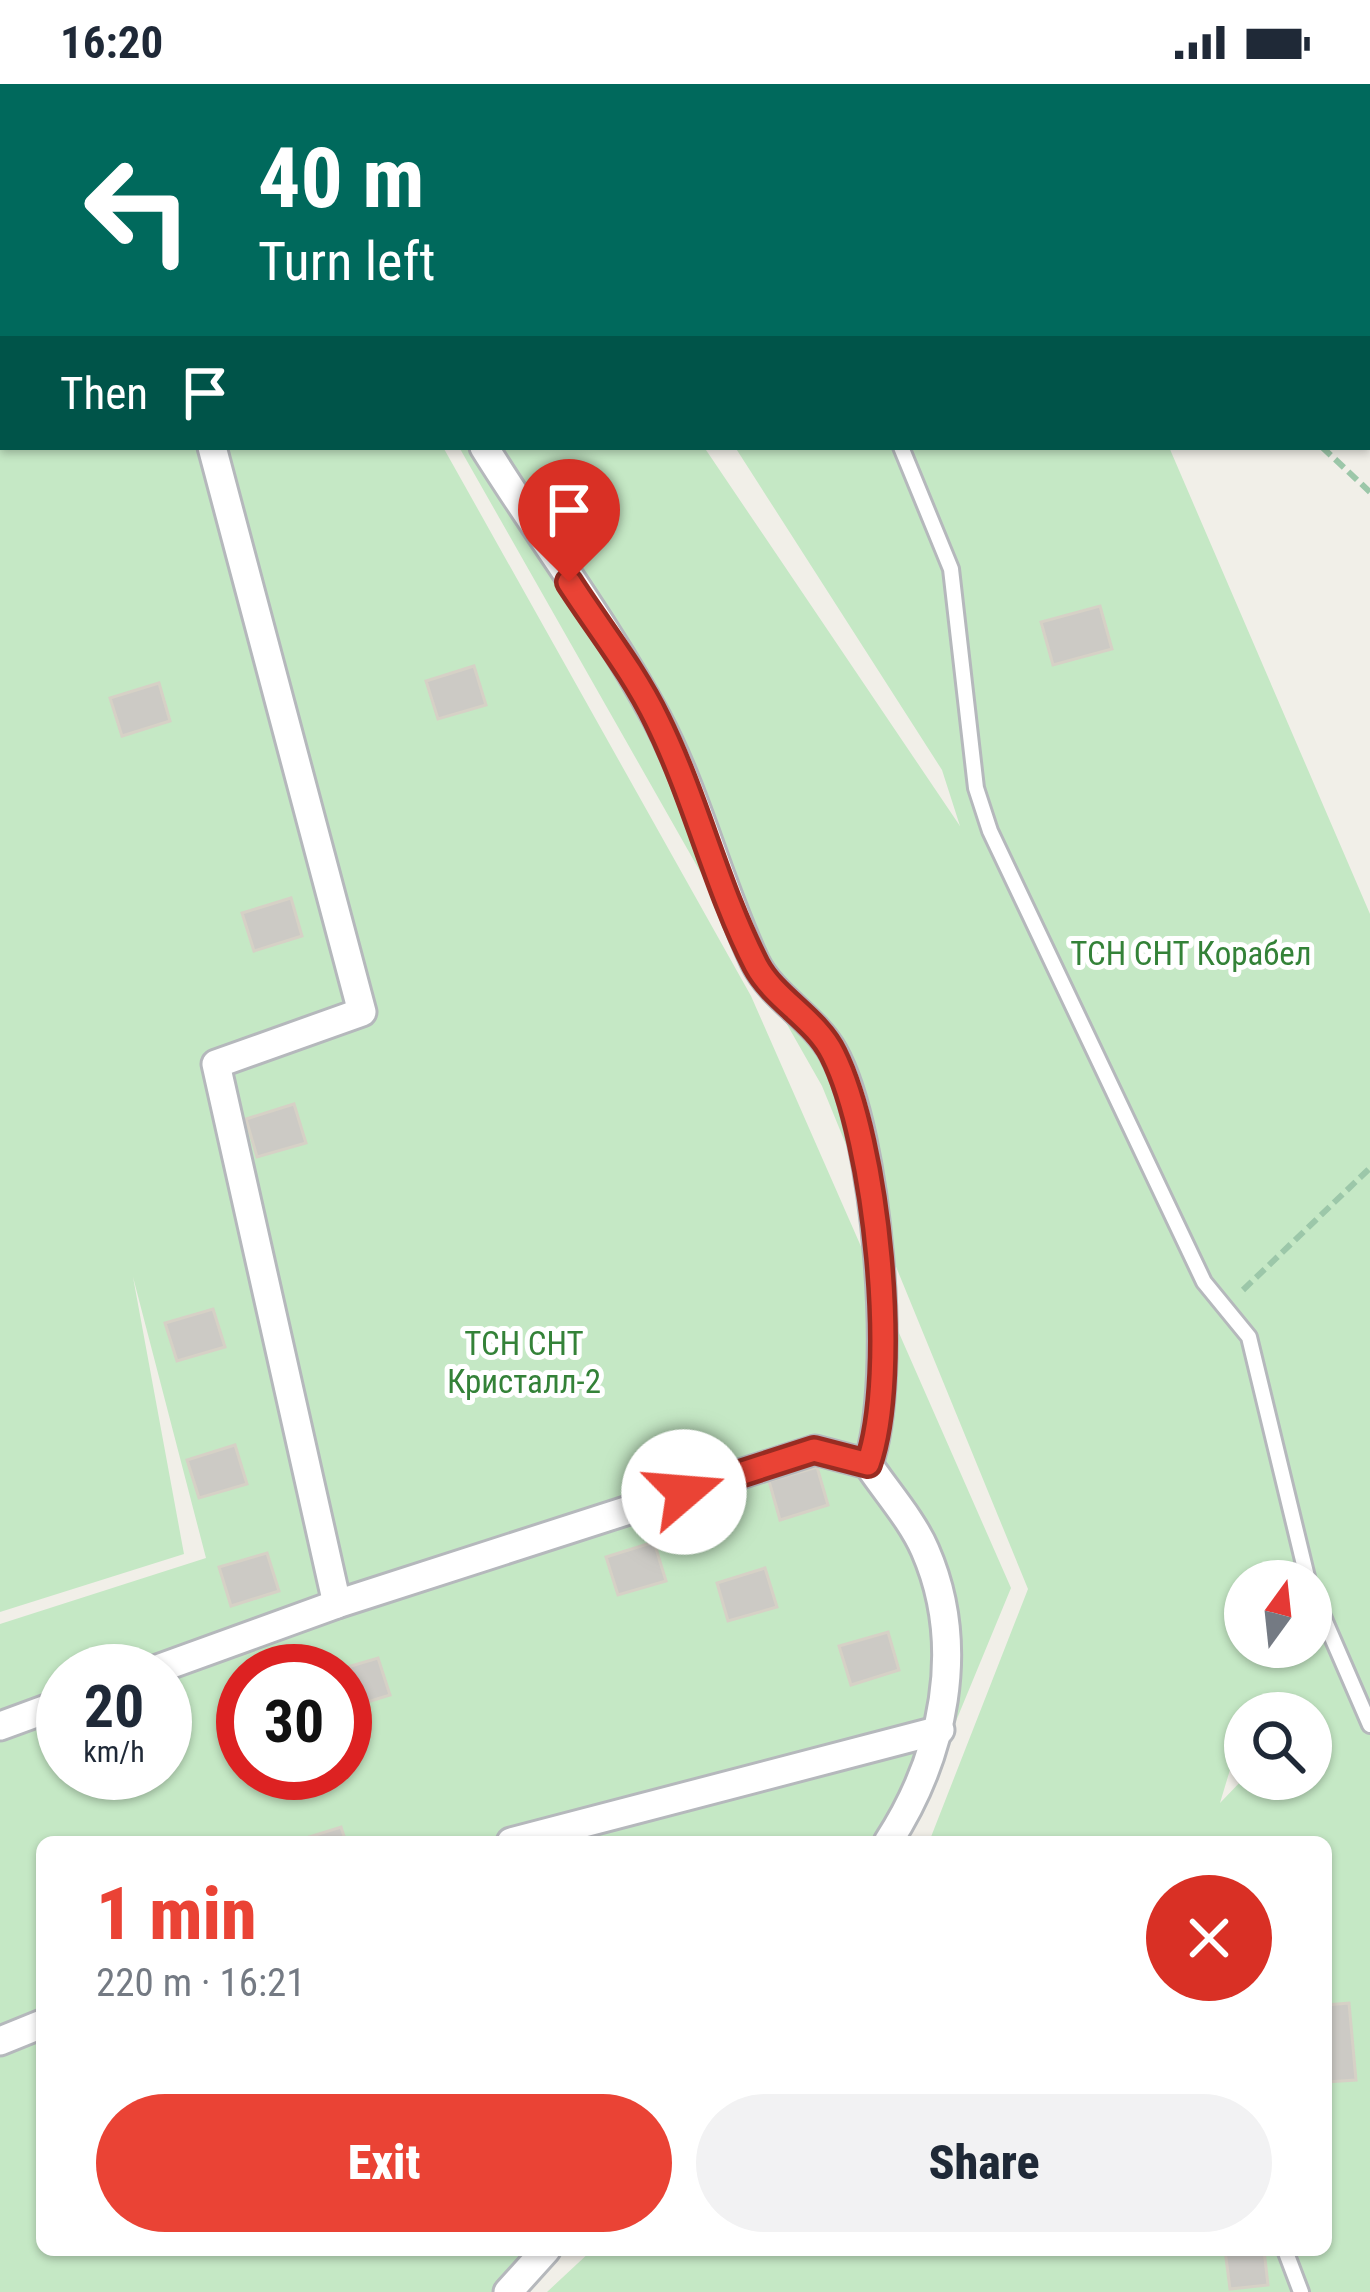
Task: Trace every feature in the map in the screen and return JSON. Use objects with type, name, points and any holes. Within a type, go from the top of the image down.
[{"type":"street","points":[[213,450],[362,1012],[216,1064],[337,1604]]},
{"type":"street","points":[[486,450],[656,718],[758,968],[832,1051],[858,1126],[873,1214],[882,1335],[879,1433],[868,1464]]},
{"type":"street","points":[[192,1657],[337,1604],[814,1450],[868,1464],[925,1549],[950,1644],[940,1730],[891,1836]]},
{"type":"street","points":[[0,1726],[36,1713]]},
{"type":"street","points":[[534,1836],[940,1730]]},
{"type":"street","points":[[0,2041],[36,2026]]},
{"type":"street","points":[[508,2292],[541,2256]]},
{"type":"lane","points":[[902,450],[951,569],[976,788],[990,831],[1204,1282],[1249,1337],[1304,1560]]},
{"type":"lane","points":[[1332,1636],[1370,1725]]},
{"type":"lane","points":[[1288,2256],[1301,2292]]},
{"type":"path","points":[[1325,450],[1370,493]]},
{"type":"path","points":[[1223,1309],[1370,1168]]},
{"type":"green space","name":"ТСН СНТ Кристалл-2","points":[[0,450],[445,450],[751,996],[1011,1588],[908,1836],[36,1836],[36,2256],[562,2256],[517,2292],[0,2292],[0,1624],[206,1558],[133,1277],[184,1554],[0,1612]]},
{"type":"green space","name":"ТСН СНТ Корабел","points":[[461,450],[706,450],[960,826],[942,770],[737,450],[1170,450],[1370,914],[1370,2292],[547,2292],[586,2256],[1332,2256],[1332,1836],[931,1836],[1028,1589],[822,1086]]},
{"type":"building","points":[[1100,606],[1112,649],[1053,665],[1041,622]]},
{"type":"building","points":[[474,666],[486,705],[438,719],[426,681]]},
{"type":"building","points":[[159,683],[170,721],[122,736],[110,698]]},
{"type":"building","points":[[291,898],[302,936],[254,951],[242,913]]},
{"type":"building","points":[[294,1104],[306,1143],[257,1157],[246,1119]]},
{"type":"building","points":[[213,1309],[225,1347],[177,1361],[165,1323]]},
{"type":"building","points":[[235,1445],[247,1484],[199,1498],[187,1460]]},
{"type":"building","points":[[817,1467],[828,1505],[780,1520],[769,1481]]},
{"type":"building","points":[[654,1542],[666,1581],[618,1595],[606,1557]]},
{"type":"building","points":[[267,1553],[279,1591],[231,1606],[219,1567]]},
{"type":"building","points":[[765,1568],[777,1607],[728,1621],[717,1583]]},
{"type":"building","points":[[888,1632],[899,1670],[851,1685],[839,1646]]},
{"type":"building","points":[[378,1658],[390,1695],[372,1701],[372,1660]]},
{"type":"building","points":[[341,1827],[344,1836],[312,1836]]},
{"type":"building","points":[[1349,2003],[1356,2080],[1332,2082],[1332,2004]]},
{"type":"building","points":[[1226,2256],[1265,2256],[1268,2285],[1230,2289]]},
{"type":"route","points":[[569,582],[656,718],[758,968],[832,1051],[858,1126],[873,1214],[882,1335],[879,1433],[868,1464],[814,1450],[684,1492]]}]
